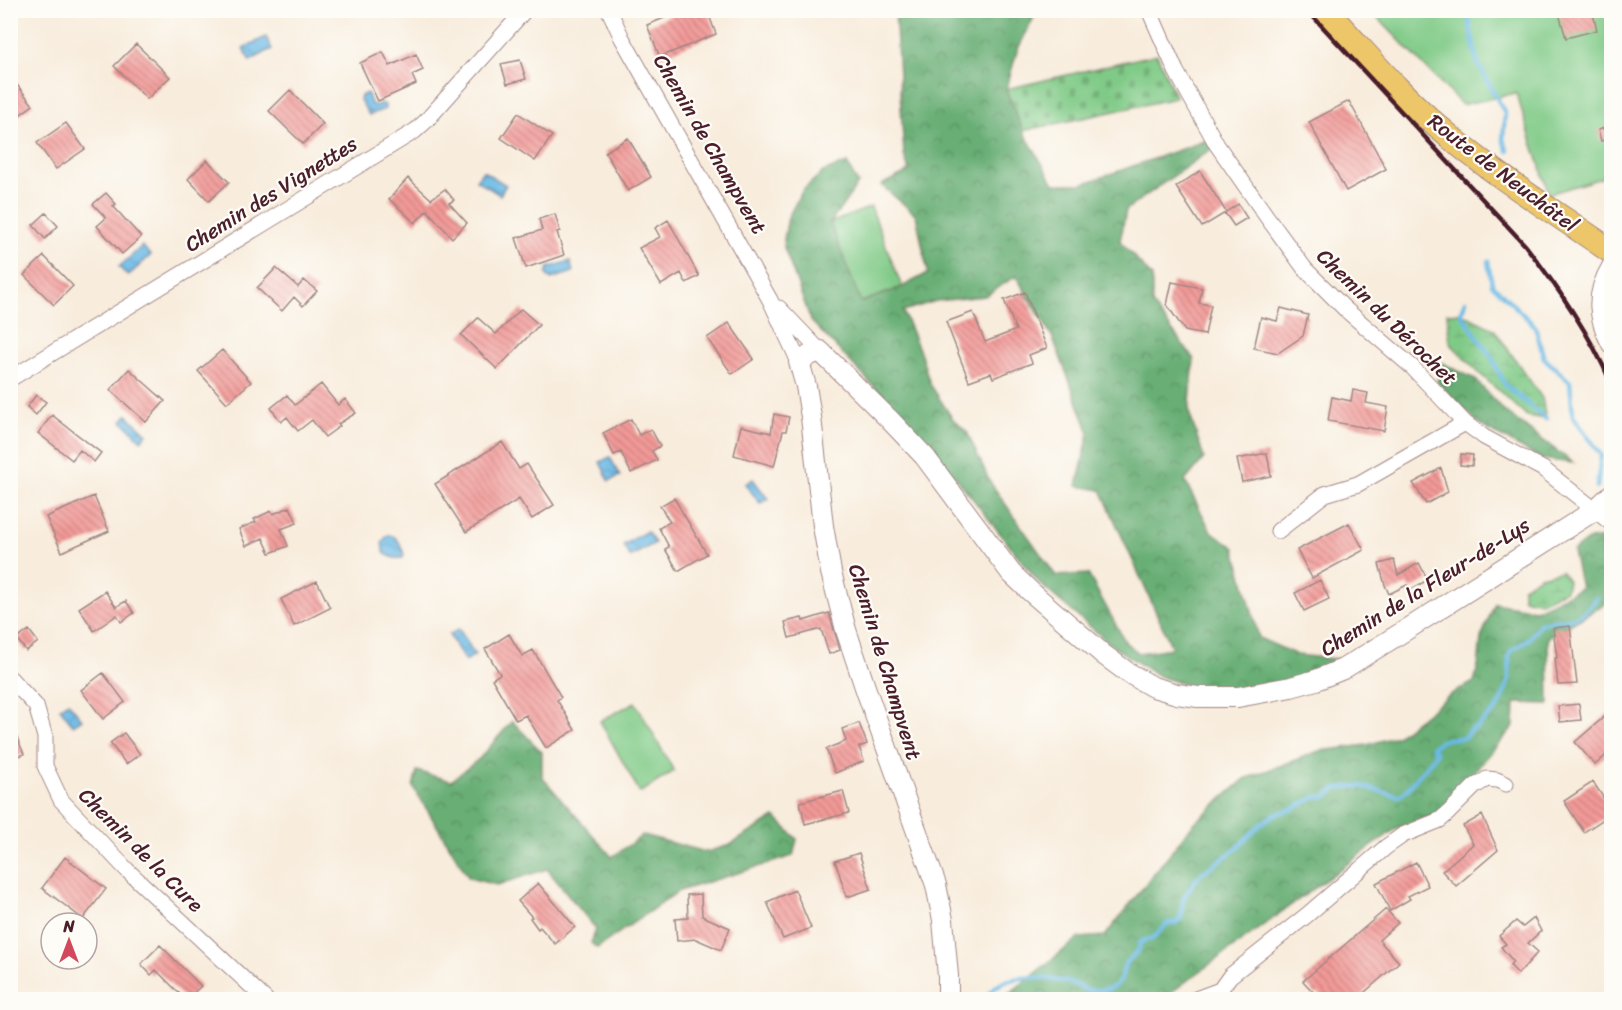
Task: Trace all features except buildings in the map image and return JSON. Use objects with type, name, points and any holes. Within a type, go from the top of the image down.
[{"type":"main road","name":"Route de Neuchâtel","points":[[1325,10],[1438,127],[1518,189],[1611,252]]},
{"type":"street","name":"Chemin des Vignettes","points":[[10,378],[415,131],[525,10]]},
{"type":"street","name":"Chemin de Champvent","points":[[609,10],[622,38],[770,300],[799,362],[812,417],[823,526],[831,572],[846,630],[866,690],[936,885],[948,976],[948,999]]},
{"type":"street","name":"Chemin du Dérochet","points":[[1149,10],[1176,71],[1217,145],[1305,268],[1345,309],[1412,367],[1465,423],[1484,437],[1543,469],[1611,525]]},
{"type":"street","points":[[1611,267],[1601,292],[1600,305],[1601,319],[1611,344]]},
{"type":"street","name":"Chemin de Champvent","points":[[770,300],[820,351]]},
{"type":"street","points":[[799,362],[820,351]]},
{"type":"street","name":"Chemin de la Fleur-de-Lys","points":[[820,351],[925,457],[1011,573],[1104,655],[1127,672],[1153,687],[1177,694],[1198,697],[1238,697],[1291,687],[1344,669],[1595,510],[1611,494]]},
{"type":"street","points":[[1278,531],[1325,494],[1358,484],[1465,423]]},
{"type":"street","name":"Chemin de la Cure","points":[[10,678],[36,706],[45,737],[45,766],[61,800],[127,870],[266,999]]},
{"type":"street","points":[[1193,999],[1220,990],[1230,976],[1307,915],[1388,845],[1403,835],[1440,820],[1475,786],[1487,779],[1506,784]]},
{"type":"green space","points":[[895,11],[1037,11],[1017,51],[1006,90],[1023,131],[1054,184],[1082,184],[1210,139],[1214,147],[1126,210],[1120,241],[1152,277],[1152,304],[1194,359],[1189,412],[1204,458],[1185,481],[1211,531],[1235,548],[1259,638],[1297,655],[1335,659],[1294,682],[1239,692],[1201,690],[1159,676],[1115,648],[1040,584],[931,446],[811,321],[783,245],[788,217],[803,190],[823,172],[847,163],[858,184],[830,223],[862,302],[902,287],[928,273],[916,215],[881,185],[909,171],[904,155]],"holes":[[[1016,276],[1053,338],[1089,433],[1077,486],[1101,490],[1172,648],[1139,653],[1126,643],[1088,574],[1056,576],[990,482],[967,432],[952,418],[930,384],[921,354],[903,311],[936,301],[985,296]]]},
{"type":"green space","points":[[1373,11],[1611,11],[1611,175],[1549,194],[1516,93],[1462,105]]},
{"type":"green space","points":[[1157,54],[1176,98],[1023,131],[1006,89]]},
{"type":"green space","points":[[871,207],[902,287],[861,302],[830,223]]},
{"type":"green space","points":[[1447,313],[1461,313],[1494,329],[1542,398],[1546,419],[1527,416],[1479,373],[1450,343]]},
{"type":"green space","points":[[1442,363],[1475,379],[1504,411],[1573,463],[1541,459],[1480,425],[1437,382]]},
{"type":"green space","points":[[1605,538],[1611,544],[1611,601],[1548,637],[1549,704],[1515,703],[1514,726],[1439,813],[1397,828],[1162,999],[1001,1000],[1079,938],[1105,936],[1193,824],[1245,779],[1319,751],[1367,745],[1397,736],[1453,693],[1474,682],[1481,638],[1495,603],[1535,610],[1581,588],[1573,551],[1588,540]]},
{"type":"green space","points":[[1561,571],[1568,581],[1566,590],[1541,602],[1523,598],[1523,587],[1540,576]]},
{"type":"green space","points":[[635,702],[674,771],[640,793],[600,721]]},
{"type":"green space","points":[[512,721],[542,752],[542,777],[612,857],[643,835],[706,852],[730,845],[775,817],[797,839],[793,856],[679,891],[597,948],[591,943],[596,929],[547,869],[497,885],[469,878],[413,787],[417,771],[451,781],[480,758]]},
{"type":"water","points":[[266,37],[272,49],[250,61],[243,48]]},
{"type":"water","points":[[366,93],[371,104],[375,106],[381,103],[385,105],[385,109],[369,115],[360,100],[361,96]]},
{"type":"water","points":[[483,171],[506,185],[500,195],[476,180]]},
{"type":"water","points":[[142,246],[151,255],[128,276],[119,267]]},
{"type":"water","points":[[570,261],[573,272],[551,279],[548,277],[546,273],[548,268]]},
{"type":"water","points":[[127,415],[147,434],[141,440],[122,421]]},
{"type":"water","points":[[610,457],[620,476],[609,481],[600,462]]},
{"type":"water","points":[[753,479],[768,499],[760,503],[745,484]]},
{"type":"water","points":[[647,531],[655,543],[630,557],[623,545]]},
{"type":"water","points":[[388,535],[399,542],[404,554],[403,558],[394,558],[385,554],[382,544]]},
{"type":"water","points":[[459,629],[475,655],[465,661],[449,635]]},
{"type":"water","points":[[68,702],[82,719],[73,725],[60,708]]},
{"type":"waterway","points":[[1467,10],[1477,62],[1505,113],[1503,140],[1508,151]]},
{"type":"waterway","points":[[1488,261],[1492,284],[1535,326],[1544,358],[1570,382],[1573,416],[1601,455],[1597,487]]},
{"type":"waterway","points":[[1466,301],[1461,313],[1492,358],[1505,385],[1546,419]]},
{"type":"waterway","points":[[985,1000],[992,990],[1002,983],[1026,977],[1064,981],[1092,991],[1113,987],[1119,982],[1127,962],[1137,953],[1140,943],[1152,939],[1168,923],[1175,923],[1181,918],[1183,899],[1202,873],[1236,849],[1261,824],[1275,814],[1293,809],[1316,797],[1327,796],[1335,789],[1361,786],[1399,796],[1406,791],[1432,759],[1436,753],[1432,747],[1443,740],[1464,738],[1471,729],[1477,728],[1495,711],[1502,700],[1509,679],[1511,651],[1529,639],[1540,624],[1575,618],[1585,612],[1597,598]]},
{"type":"railway","points":[[1307,10],[1525,245],[1573,312],[1612,385]]}]
